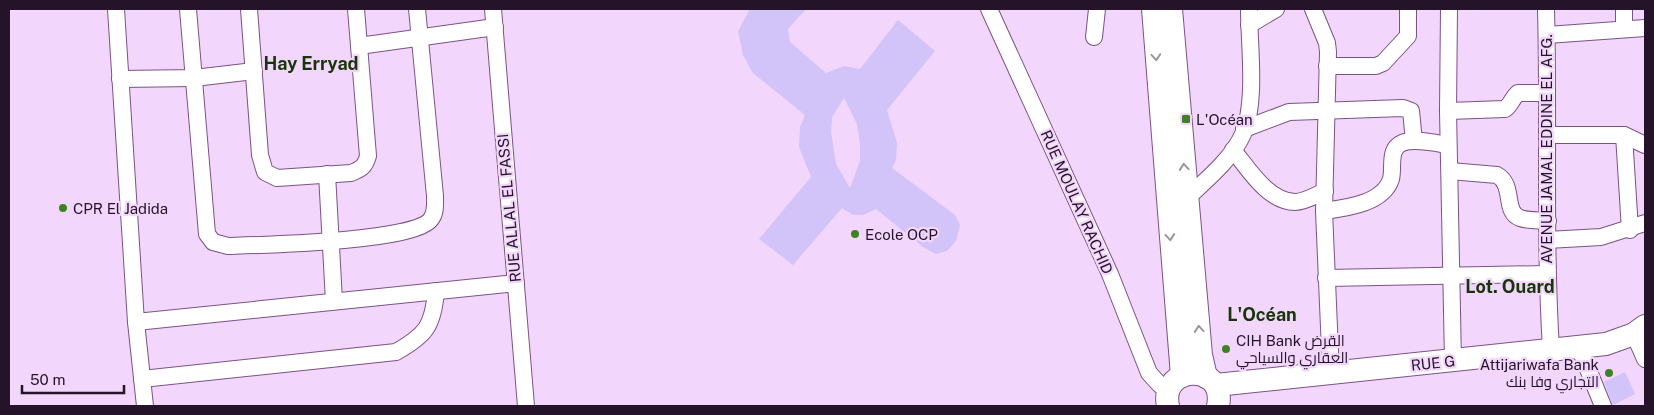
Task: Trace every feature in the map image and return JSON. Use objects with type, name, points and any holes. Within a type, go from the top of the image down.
[{"type":"main road","points":[[1153,9],[1170,396]]},
{"type":"main road","points":[[1171,9],[1201,355],[1213,389]]},
{"type":"main road","name":"RUE G","points":[[1170,396],[1190,373],[1213,389],[1606,344],[1640,330]]},
{"type":"street","points":[[116,9],[136,322],[145,406]]},
{"type":"street","points":[[188,9],[207,234],[213,242],[228,246],[330,242],[411,230],[425,225],[431,219],[435,210],[435,196],[418,38],[417,9]]},
{"type":"street","points":[[249,9],[260,155],[265,172],[277,178],[351,173],[361,169],[366,164],[368,156],[356,9]]},
{"type":"street","name":"RUE ALLAL EL FASSI","points":[[493,9],[526,406]]},
{"type":"street","name":"RUE MOULAY RACHID","points":[[989,9],[1102,256],[1149,372],[1170,396]]},
{"type":"street","points":[[1094,37],[1097,9]]},
{"type":"street","points":[[1187,198],[1206,181],[1233,150],[1244,129],[1251,109],[1249,9]]},
{"type":"street","points":[[1249,25],[1276,9]]},
{"type":"street","points":[[1313,9],[1327,43],[1324,211],[1331,374]]},
{"type":"street","points":[[1328,66],[1376,66],[1383,63],[1408,36],[1408,9]]},
{"type":"street","points":[[1449,9],[1448,145],[1453,361]]},
{"type":"street","name":"AVENUE JAMAL EDDINE EL AFG.","points":[[1546,9],[1548,221],[1546,274],[1551,349]]},
{"type":"street","points":[[1624,9],[1624,28]]},
{"type":"street","points":[[359,46],[494,27]]},
{"type":"street","points":[[1547,35],[1645,28]]},
{"type":"street","points":[[120,79],[194,78],[254,71]]},
{"type":"street","points":[[1448,111],[1505,109],[1518,93],[1547,93]]},
{"type":"street","points":[[1244,129],[1284,113],[1305,110],[1407,108],[1411,111],[1414,141]]},
{"type":"street","points":[[1547,135],[1624,135],[1645,145]]},
{"type":"street","points":[[1624,135],[1630,230]]},
{"type":"street","points":[[1324,211],[1353,208],[1372,198],[1385,188],[1391,179],[1394,150],[1401,143],[1414,141],[1448,145]]},
{"type":"street","points":[[1233,150],[1263,186],[1287,201],[1297,202],[1325,191]]},
{"type":"street","points":[[1450,171],[1497,175],[1507,184],[1514,214],[1520,218],[1548,221]]},
{"type":"street","points":[[327,174],[334,301]]},
{"type":"street","points":[[1547,240],[1601,237],[1630,230],[1645,223]]},
{"type":"street","points":[[1326,278],[1546,274]]},
{"type":"street","points":[[136,322],[516,283]]},
{"type":"street","points":[[142,378],[396,352],[418,340],[429,327],[434,312],[436,291]]},
{"type":"street","points":[[1640,330],[1645,360]]},
{"type":"street","points":[[1579,347],[1603,406]]},
{"type":"building","points":[[750,9],[806,9],[788,29],[790,42],[826,73],[844,66],[860,69],[898,20],[935,51],[887,110],[897,143],[896,160],[892,168],[955,215],[960,225],[956,241],[947,251],[936,254],[923,247],[876,209],[863,215],[853,215],[842,208],[793,265],[759,239],[811,177],[799,147],[800,127],[805,115],[753,73],[743,55],[738,31]],"holes":[[[844,98],[857,124],[860,161],[850,188],[836,164],[831,132],[832,117]]]},
{"type":"building","points":[[1625,372],[1635,394],[1613,405],[1604,382]]},
{"type":"place","name":"L'Océan","points":[[1186,119]]},
{"type":"place","name":"CPR El Jadida","points":[[63,208]]},
{"type":"place","name":"Ecole OCP","points":[[855,234]]},
{"type":"place","name":"CIH Bank القرض العقاري والسياحي","points":[[1226,349]]},
{"type":"place","name":"Attijariwafa Bank التجاري وفا بنك","points":[[1609,373]]},
{"type":"district","name":"Hay Erryad","points":[[311,63]]},
{"type":"district","name":"Lot. Ouard","points":[[1510,286]]},
{"type":"district","name":"L'Océan","points":[[1262,314]]}]
